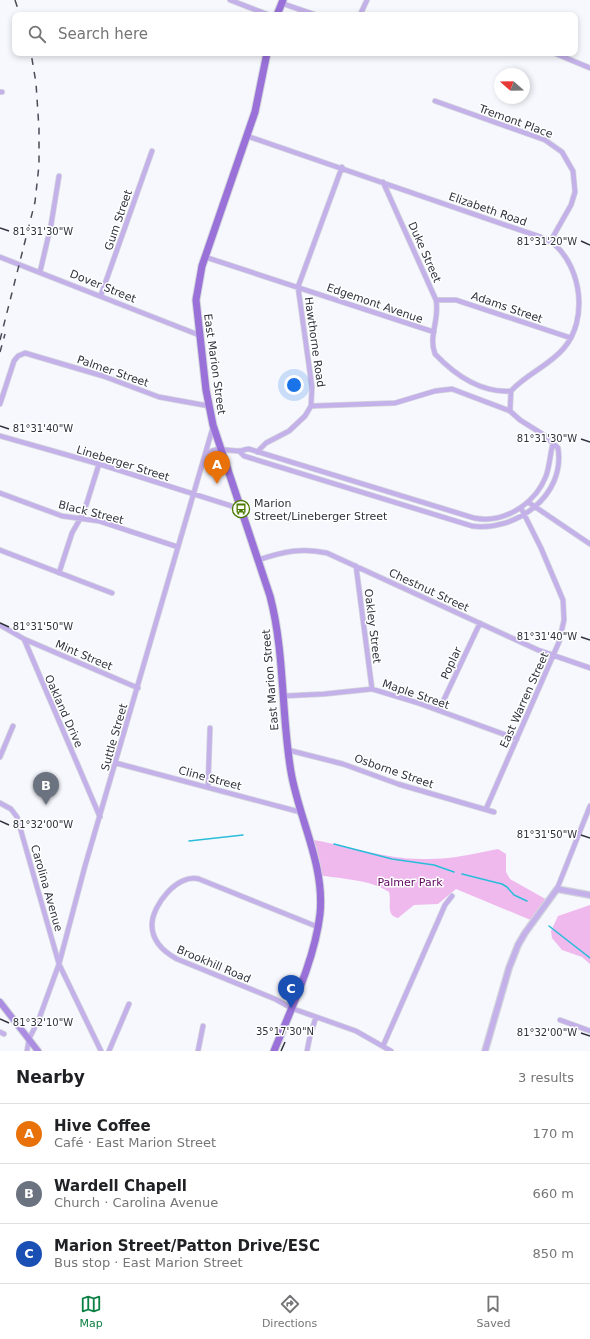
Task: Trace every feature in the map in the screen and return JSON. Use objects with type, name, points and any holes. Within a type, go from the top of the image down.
[{"type":"main road","points":[[278,12],[282,2]]},
{"type":"main road","name":"East Marion Street","points":[[266,56],[260,95],[205,257],[197,291],[199,335],[209,406],[213,425],[258,560],[277,627],[288,750],[294,791],[320,885],[320,914],[318,927],[308,962],[274,1051]]},
{"type":"main road","points":[[0,1002],[38,1051]]},
{"type":"street","points":[[230,0],[260,12]]},
{"type":"street","points":[[361,12],[367,0]]},
{"type":"street","points":[[282,2],[308,12]]},
{"type":"street","points":[[561,56],[590,68]]},
{"type":"street","name":"Tremont Place","points":[[435,102],[545,140],[562,152],[573,171],[575,192],[571,205],[550,242]]},
{"type":"street","name":"Elizabeth Road","points":[[247,136],[342,167],[550,242],[559,250],[569,265],[578,290],[578,314],[571,338],[556,356],[511,391]]},
{"type":"street","name":"Gum Street","points":[[101,295],[152,151]]},
{"type":"street","name":"Hawthorne Road","points":[[311,406],[312,387],[298,287],[342,167]]},
{"type":"street","points":[[40,272],[51,225],[59,176]]},
{"type":"street","name":"Duke Street","points":[[383,182],[436,300],[437,318],[434,332]]},
{"type":"street","name":"Dover Street","points":[[0,257],[101,295],[199,335]]},
{"type":"street","name":"Edgemont Avenue","points":[[205,257],[434,332],[433,346],[435,354],[448,366],[478,387],[501,392],[511,391]]},
{"type":"street","name":"Adams Street","points":[[436,300],[456,300],[571,338]]},
{"type":"street","name":"Palmer Street","points":[[0,404],[14,361],[21,354],[28,353],[103,376],[159,397],[209,406]]},
{"type":"street","points":[[240,451],[245,457],[438,516],[484,528],[503,524],[525,516],[536,507],[551,484],[557,470],[558,448],[544,435],[520,420],[510,411],[460,391],[447,389],[395,403],[311,406],[305,416],[289,431],[266,443],[257,452]]},
{"type":"street","points":[[510,411],[511,391]]},
{"type":"street","name":"Suttle Street","points":[[27,1051],[29,1039],[39,1019],[59,964],[213,425]]},
{"type":"street","name":"Lineberger Street","points":[[0,436],[99,464],[241,509]]},
{"type":"street","points":[[203,461],[209,453],[221,449],[240,451],[247,449],[440,508],[474,518],[484,519],[505,516],[528,502],[545,477],[553,443]]},
{"type":"street","points":[[60,573],[72,533],[80,519],[99,464]]},
{"type":"street","points":[[344,487],[346,479]]},
{"type":"street","name":"Black Street","points":[[0,493],[62,516],[99,521],[178,547]]},
{"type":"street","points":[[528,502],[590,544]]},
{"type":"street","points":[[438,516],[440,508]]},
{"type":"street","name":"East Warren Street","points":[[486,809],[553,656],[563,630],[565,615],[563,600],[541,548],[520,508]]},
{"type":"street","name":"Chestnut Street","points":[[258,560],[294,550],[307,549],[327,553],[553,656],[590,668]]},
{"type":"street","points":[[0,550],[112,593]]},
{"type":"street","name":"Oakley Street","points":[[356,566],[372,689]]},
{"type":"street","name":"Poplar","points":[[439,710],[480,623]]},
{"type":"street","points":[[0,625],[24,639]]},
{"type":"street","name":"Mint Street","points":[[24,639],[138,688]]},
{"type":"street","name":"Oakland Drive","points":[[24,639],[100,817]]},
{"type":"street","name":"Maple Street","points":[[283,696],[372,689],[439,710],[517,739]]},
{"type":"street","points":[[0,756],[13,726]]},
{"type":"street","points":[[208,787],[210,728]]},
{"type":"street","name":"Osborne Street","points":[[288,750],[343,764],[398,784],[494,812]]},
{"type":"street","name":"Cline Street","points":[[116,763],[300,812]]},
{"type":"street","name":"Carolina Avenue","points":[[0,803],[11,809],[17,816],[59,964],[101,1051]]},
{"type":"street","points":[[485,1051],[510,968],[522,938],[558,889],[590,806]]},
{"type":"street","name":"Brookhill Road","points":[[318,927],[194,878],[187,879],[174,887],[158,906],[152,926],[158,944],[169,954],[275,999],[291,1008],[356,1031],[391,1051]]},
{"type":"street","points":[[558,889],[590,895]]},
{"type":"street","points":[[383,1046],[445,905],[452,896]]},
{"type":"street","points":[[109,1051],[130,1004]]},
{"type":"street","points":[[307,1051],[316,1017]]},
{"type":"street","points":[[560,1020],[590,1031]]},
{"type":"street","points":[[198,1051],[203,1026]]},
{"type":"green space","name":"Palmer Park","points":[[308,839],[394,857],[408,858],[451,858],[498,849],[506,854],[506,872],[510,879],[549,901],[533,921],[456,889],[438,904],[414,905],[398,918],[394,917],[390,912],[389,892],[373,884],[318,875]]},
{"type":"green space","points":[[590,905],[590,964],[582,957],[562,950],[552,938],[551,931],[558,916]]},
{"type":"waterway","points":[[189,841],[243,835]]},
{"type":"waterway","points":[[334,844],[392,859],[434,865],[454,872]]},
{"type":"waterway","points":[[462,874],[502,884],[514,895],[527,901]]},
{"type":"waterway","points":[[549,926],[590,958]]},
{"type":"railway","points":[[15,0],[19,12]]},
{"type":"railway","points":[[0,340],[35,202],[39,165],[39,129],[36,83],[32,56]]},
{"type":"railway","points":[[0,352],[5,334]]},
{"type":"place","name":"Hive Coffee","points":[[217,484]]},
{"type":"place","name":"Marion Street/Lineberger Street","points":[[241,509]]},
{"type":"place","name":"Wardell Chapell","points":[[46,805]]},
{"type":"place","name":"Marion Street/Patton Drive/ESC","points":[[291,1008]]}]
